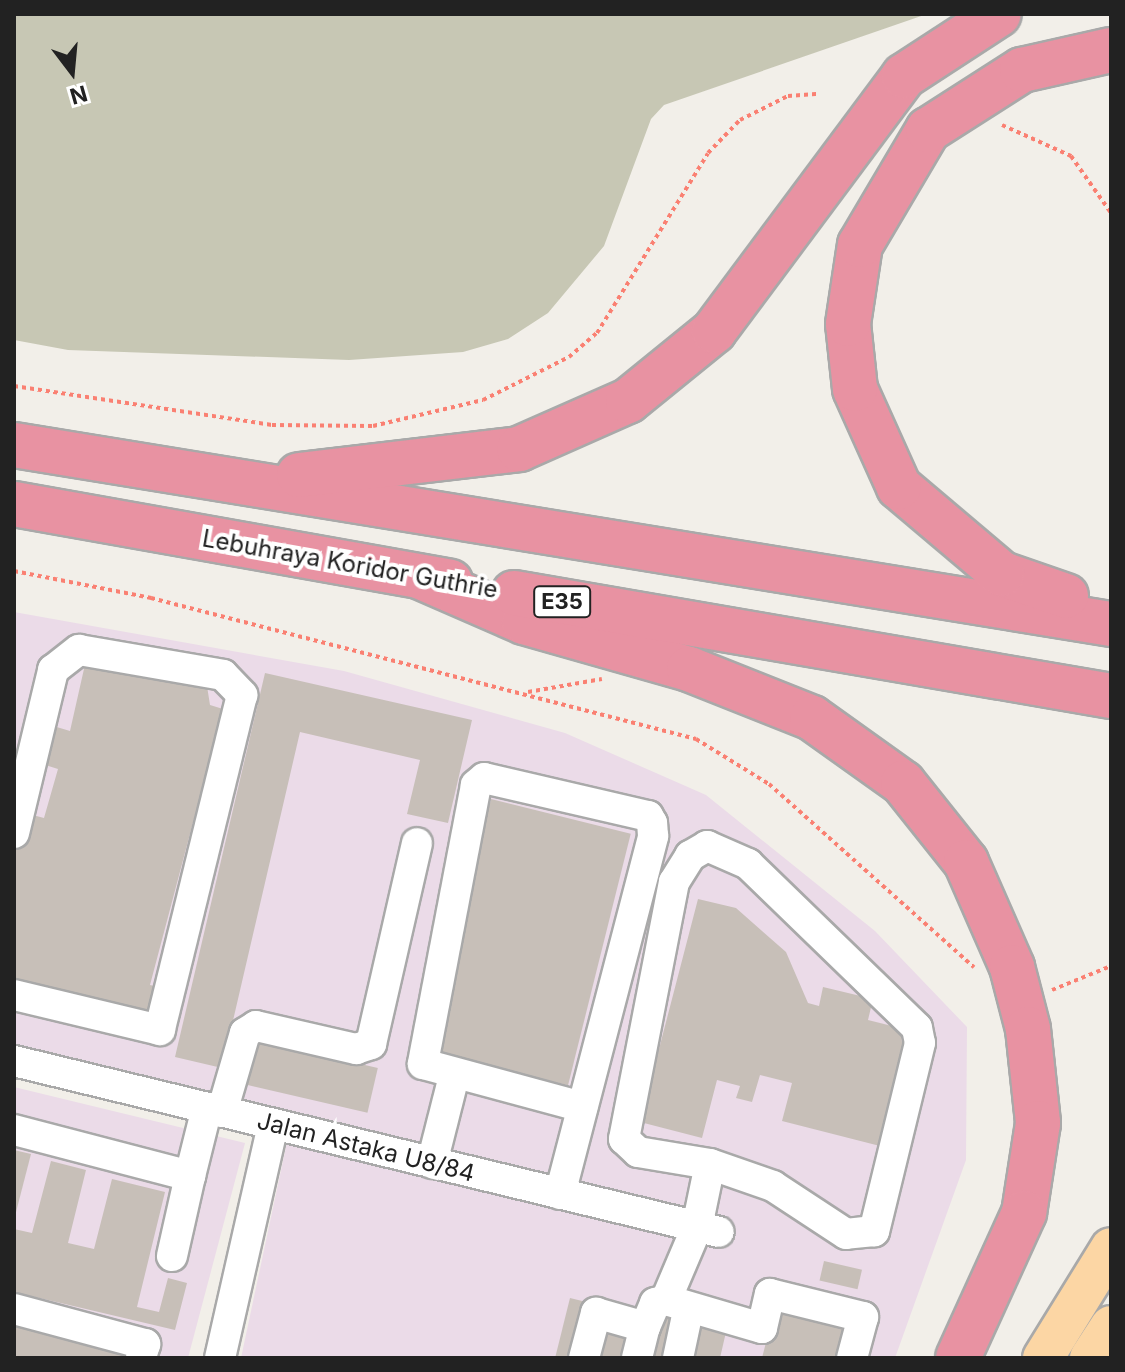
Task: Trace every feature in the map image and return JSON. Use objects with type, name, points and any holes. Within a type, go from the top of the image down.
[{"type":"highway","points":[[176,474],[339,475],[519,449],[628,401],[714,331],[904,76],[999,14]]},
{"type":"highway","points":[[1111,50],[1022,70],[928,130],[860,245],[848,324],[855,389],[899,487],[1002,574],[1081,600],[1111,623]]},
{"type":"highway","points":[[14,445],[176,474],[1111,623]]},
{"type":"highway","name":"Lebuhraya Koridor Guthrie","points":[[14,504],[1111,696]]},
{"type":"highway","points":[[421,577],[524,622],[689,669],[812,718],[903,783],[966,862],[1012,967],[1028,1029],[1038,1123],[1024,1213],[958,1358]]},
{"type":"main road","points":[[1043,1358],[1111,1248]]},
{"type":"main road","points":[[1090,1358],[1111,1326]]},
{"type":"street","points":[[14,833],[53,670],[79,650],[223,675],[242,695],[160,1030],[14,995]]},
{"type":"street","points":[[560,1194],[582,1107],[652,823],[648,816],[495,777],[476,785],[420,1048],[428,1069],[582,1107]]},
{"type":"street","points":[[172,1256],[190,1176],[245,1033],[256,1026],[356,1049],[371,1044],[417,843]]},
{"type":"street","points":[[707,846],[748,864],[910,1017],[920,1043],[874,1231],[846,1234],[773,1186],[710,1164],[638,1152],[627,1145],[623,1128],[674,882],[690,856],[707,846]]},
{"type":"street","name":"Jalan Astaka U8/84","points":[[14,1061],[708,1229]]},
{"type":"street","points":[[432,1163],[454,1076]]},
{"type":"street","points":[[220,1358],[273,1124]]},
{"type":"street","points":[[14,1130],[190,1176]]},
{"type":"street","points":[[678,1358],[677,1305],[708,1229],[710,1164]]},
{"type":"street","points":[[637,1358],[655,1303],[677,1305],[762,1328],[770,1294],[863,1317],[852,1358]]},
{"type":"street","points":[[14,1309],[145,1344],[141,1358]]},
{"type":"street","points":[[584,1358],[596,1313],[645,1327]]},
{"type":"path","points":[[14,386],[272,425],[373,426],[483,400],[569,357],[597,333],[708,153],[740,120],[788,96],[819,94]]},
{"type":"path","points":[[1002,125],[1071,156],[1111,213]]},
{"type":"path","points":[[14,571],[151,598],[696,739],[769,784],[984,977]]},
{"type":"path","points":[[1052,990],[1111,966]]},
{"type":"shaded area","points":[[14,14],[927,14],[664,105],[651,119],[604,246],[548,313],[508,339],[463,352],[349,360],[68,350],[14,340]]},
{"type":"shaded area","points":[[14,612],[344,671],[565,733],[706,795],[875,931],[967,1027],[966,1160],[895,1358],[241,1358],[293,1114],[14,1044]]},
{"type":"shaded area","points":[[14,1087],[245,1143],[188,1358],[14,1358]]},
{"type":"building","points":[[86,660],[207,686],[210,705],[223,709],[150,985],[163,988],[155,1022],[14,986],[14,850],[25,813],[44,818],[58,769],[39,763],[50,725],[70,731]]},
{"type":"building","points":[[265,673],[472,720],[448,823],[407,814],[420,760],[300,732],[222,1068],[175,1057]]},
{"type":"building","points":[[491,799],[631,834],[568,1085],[428,1050]]},
{"type":"building","points":[[698,899],[736,908],[786,952],[808,1003],[819,1006],[823,987],[873,999],[868,1020],[900,1028],[904,1056],[880,1146],[782,1121],[792,1083],[760,1075],[752,1102],[736,1098],[740,1086],[717,1080],[702,1138],[640,1122]]},
{"type":"building","points":[[257,1040],[378,1068],[367,1113],[247,1085]]},
{"type":"building","points":[[14,1150],[31,1154],[15,1216],[14,1216]]},
{"type":"building","points":[[51,1161],[86,1170],[68,1243],[94,1249],[112,1179],[165,1192],[137,1307],[159,1312],[168,1278],[187,1283],[175,1330],[14,1292],[14,1229],[32,1233]]},
{"type":"building","points":[[824,1261],[862,1270],[858,1289],[820,1280]]},
{"type":"building","points":[[570,1298],[590,1303],[577,1358],[555,1358]]},
{"type":"building","points":[[775,1307],[844,1323],[836,1358],[762,1358]]},
{"type":"building","points":[[658,1311],[678,1316],[668,1358],[646,1358]]},
{"type":"building","points":[[14,1319],[133,1349],[130,1358],[14,1358]]},
{"type":"building","points":[[599,1321],[637,1330],[630,1358],[590,1358]]},
{"type":"building","points":[[694,1324],[726,1332],[720,1358],[686,1358]]}]
